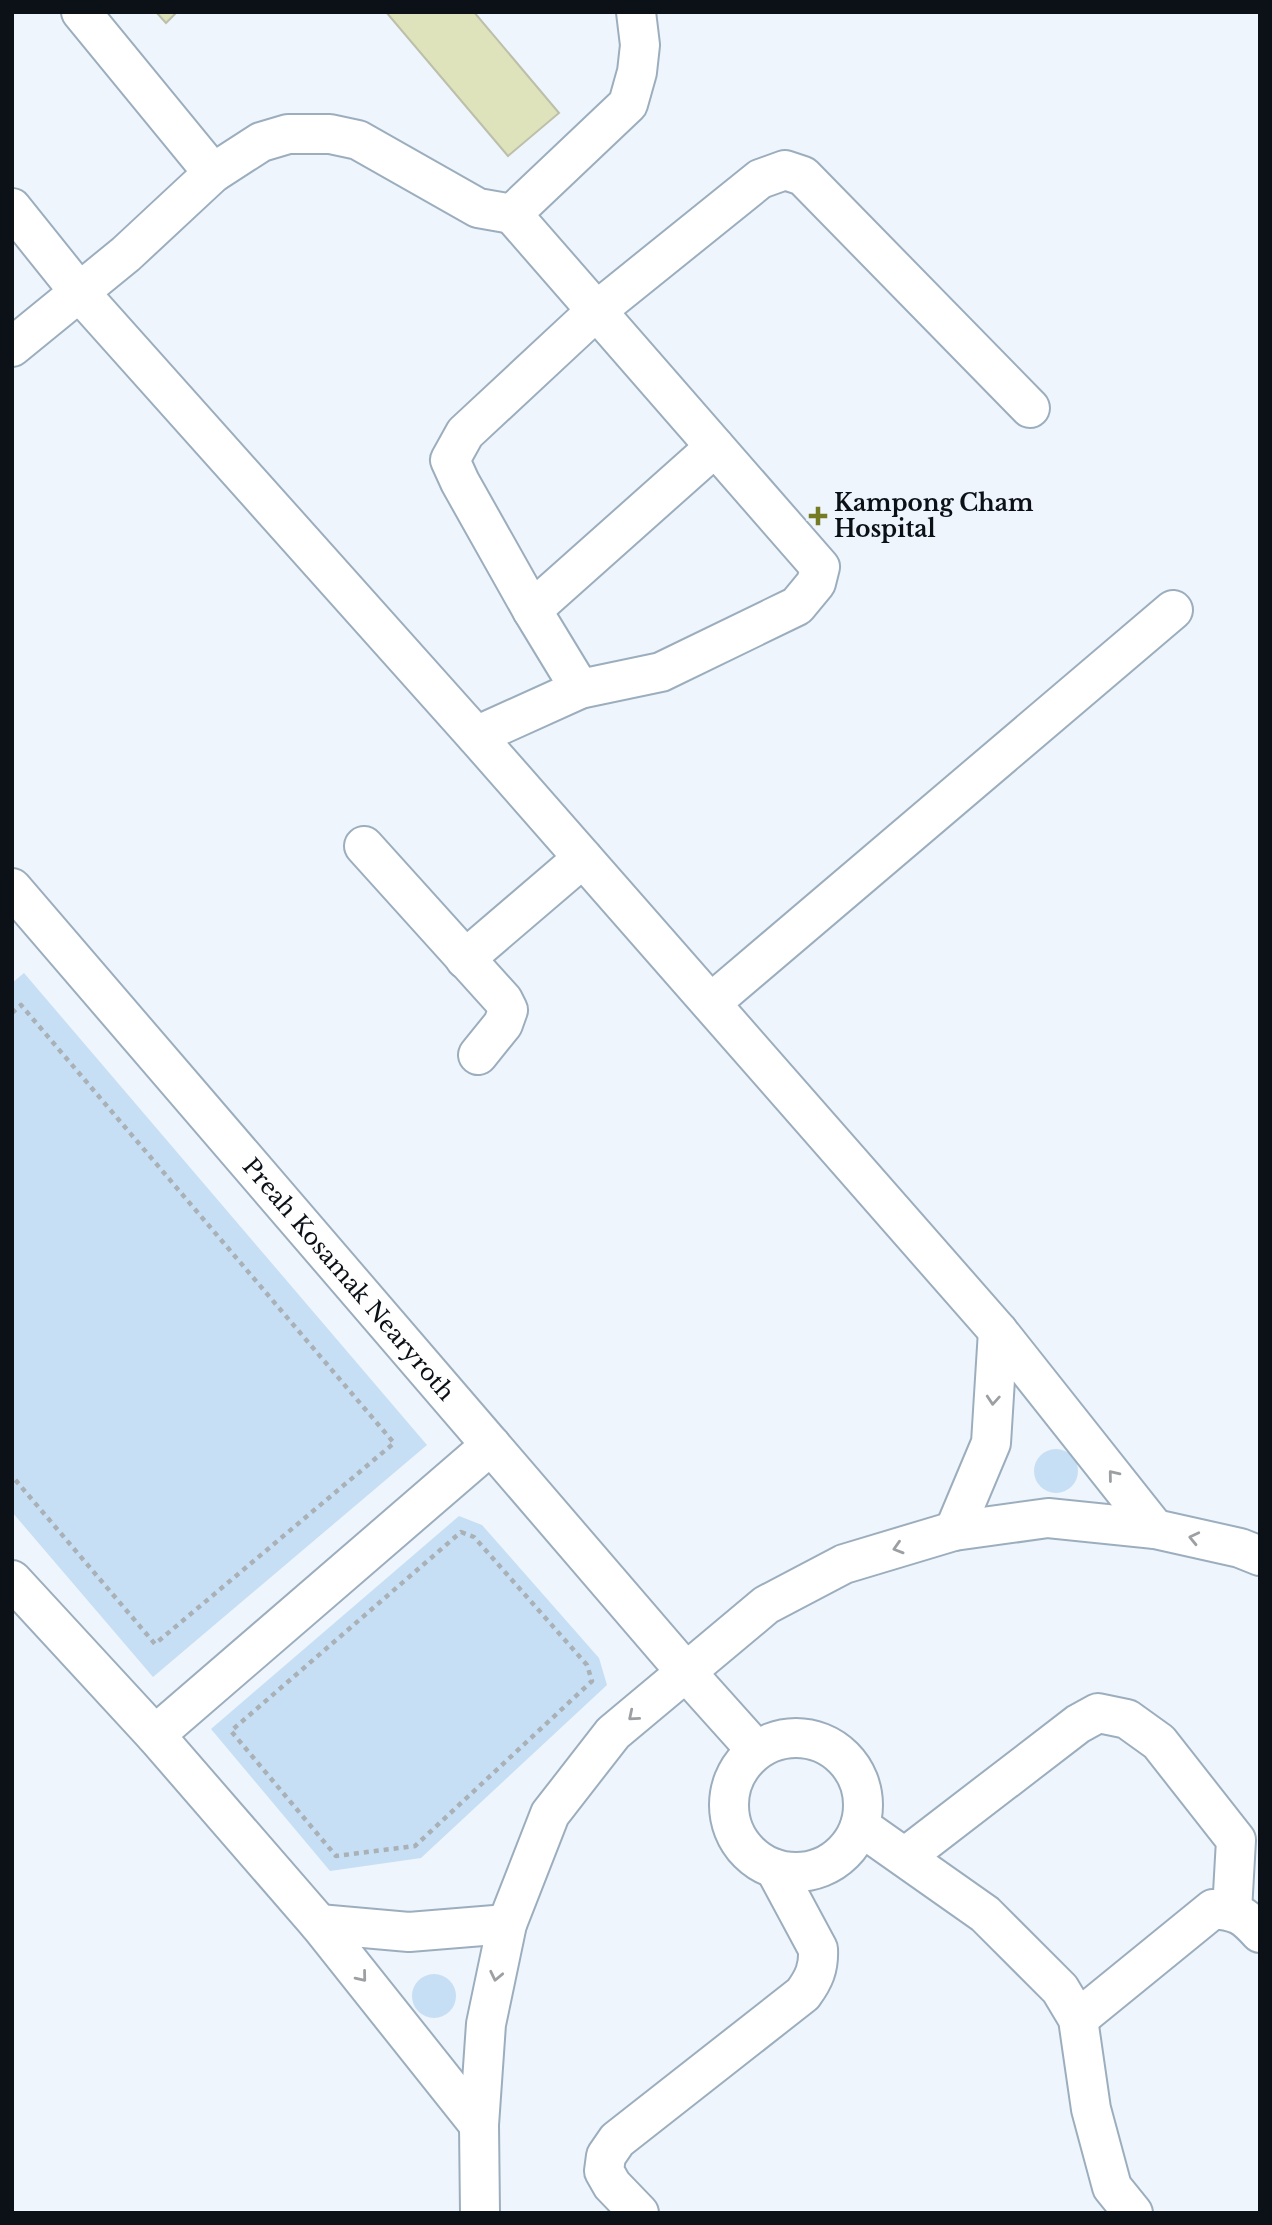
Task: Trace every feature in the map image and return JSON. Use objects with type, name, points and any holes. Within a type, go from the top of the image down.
[{"type":"street","points":[[81,12],[213,173]]},
{"type":"street","points":[[512,214],[628,104],[637,72],[640,45],[636,12]]},
{"type":"street","points":[[12,347],[126,254],[213,173],[261,142],[288,134],[330,134],[358,140],[478,208],[512,214],[820,567],[816,583],[797,606],[661,672],[580,689],[476,736]]},
{"type":"street","points":[[580,689],[531,610],[450,460],[465,433],[596,312],[760,179],[785,170],[803,176],[1030,408]]},
{"type":"street","points":[[12,208],[80,293],[476,736],[998,1332],[1155,1529]]},
{"type":"street","points":[[531,610],[715,447]]},
{"type":"street","points":[[710,1003],[1173,610]]},
{"type":"street","points":[[364,846],[503,1000],[508,1010],[503,1024],[478,1055]]},
{"type":"street","points":[[465,959],[583,858]]},
{"type":"street","name":"Preah Kosamak Nearyroth","points":[[18,907],[756,1750]]},
{"type":"street","points":[[954,1531],[991,1443],[998,1332]]},
{"type":"street","points":[[155,1735],[491,1445]]},
{"type":"street","points":[[480,2213],[479,2124],[486,2024],[507,1924],[550,1814],[613,1733],[766,1605],[844,1564],[954,1531],[1048,1518],[1155,1529],[1240,1548],[1260,1556]]},
{"type":"street","points":[[12,1580],[155,1735],[319,1924],[479,2124]]},
{"type":"street","points":[[905,1857],[1079,1724],[1098,1713],[1127,1719],[1159,1742],[1236,1839],[1246,1922],[1213,1909],[1078,2019]]},
{"type":"street","points":[[795,1738],[816,1741],[835,1750],[850,1765],[860,1784],[863,1805],[860,1826],[851,1845],[836,1859],[817,1869],[796,1872],[775,1869],[756,1859],[741,1844],[732,1826],[728,1805],[731,1784],[741,1766],[756,1750],[775,1741],[795,1738]]},
{"type":"street","points":[[860,1826],[985,1914],[1060,1989],[1078,2019],[1091,2109],[1112,2187],[1133,2213]]},
{"type":"street","points":[[639,2213],[612,2185],[604,2171],[606,2156],[617,2140],[803,1994],[813,1980],[818,1963],[818,1949],[775,1869]]},
{"type":"street","points":[[319,1924],[409,1932],[507,1924]]},
{"type":"path","points":[[12,1013],[21,1006],[394,1443],[155,1644],[12,1476]]},
{"type":"path","points":[[461,1532],[474,1537],[587,1665],[592,1681],[415,1846],[336,1856],[231,1731],[461,1532]]},
{"type":"shaded area","points":[[24,973],[427,1445],[153,1677],[12,1512],[12,983]]},
{"type":"shaded area","points":[[1056,1449],[1071,1456],[1078,1471],[1071,1486],[1056,1493],[1041,1486],[1034,1471],[1041,1456]]},
{"type":"shaded area","points":[[459,1516],[482,1525],[599,1658],[607,1685],[421,1858],[330,1871],[211,1729]]},
{"type":"shaded area","points":[[434,1974],[449,1981],[456,1996],[449,2011],[434,2018],[419,2011],[412,1996],[419,1981]]},
{"type":"building","points":[[156,12],[177,12],[166,23]]},
{"type":"building","points":[[386,12],[474,12],[559,113],[508,156]]},
{"type":"place","name":"Kampong Cham Hospital","points":[[818,516]]}]
